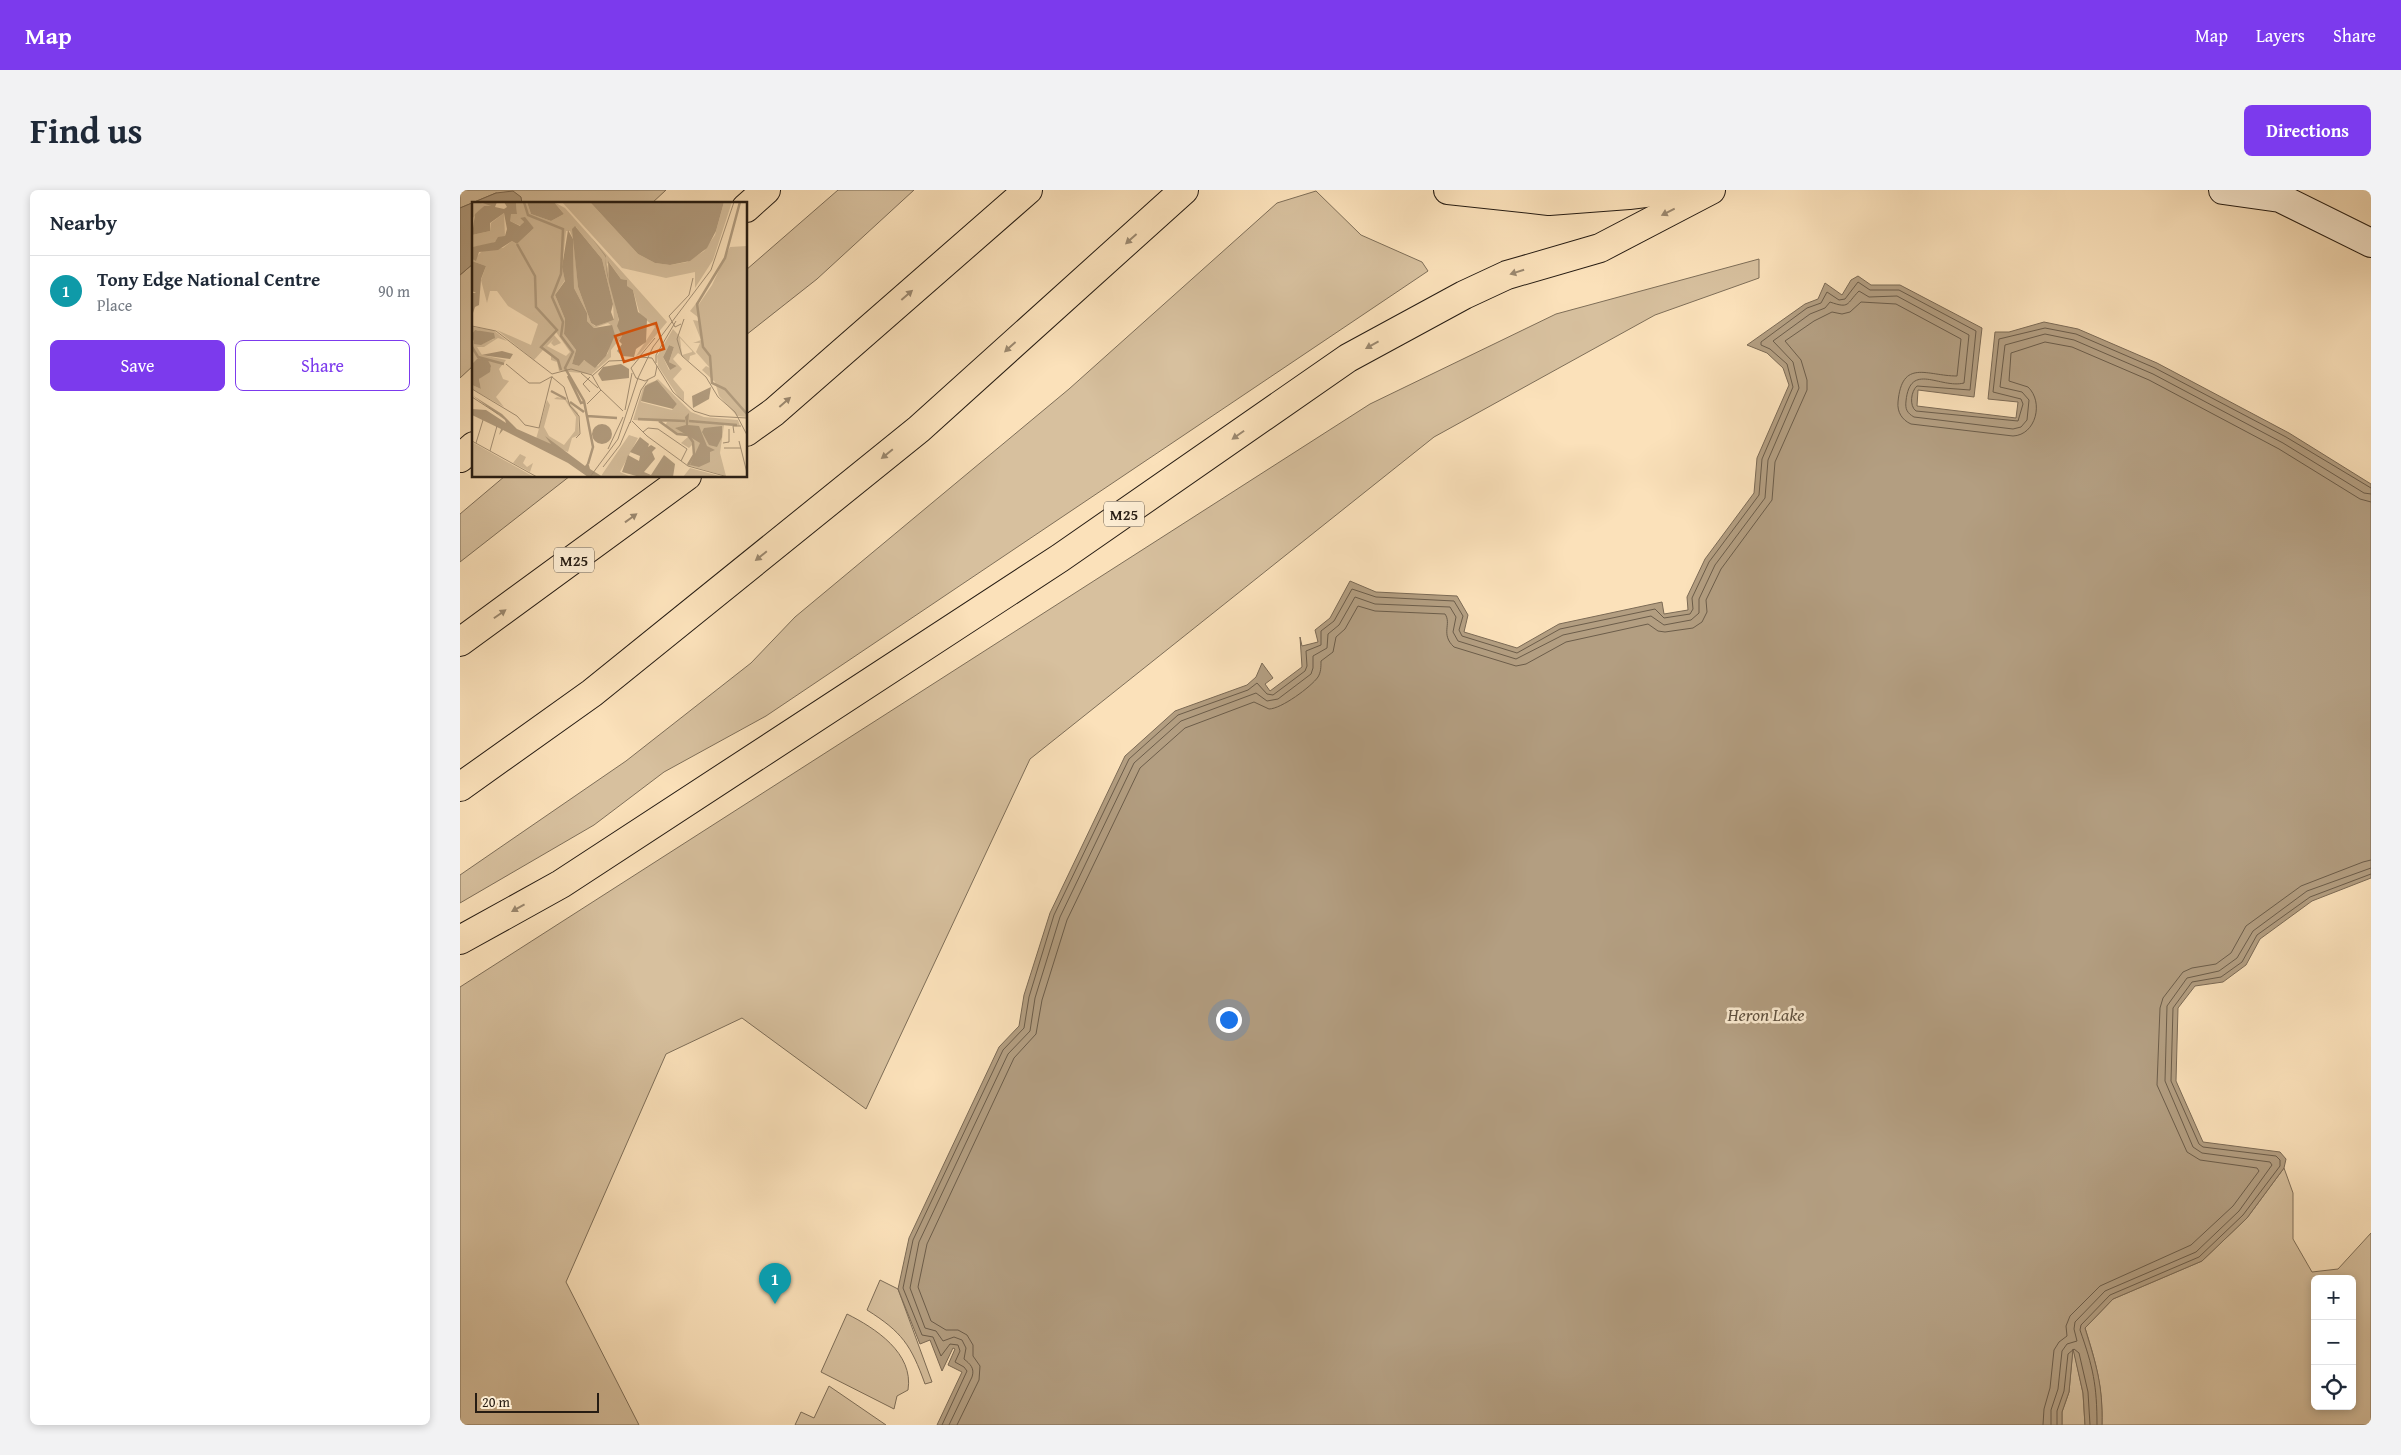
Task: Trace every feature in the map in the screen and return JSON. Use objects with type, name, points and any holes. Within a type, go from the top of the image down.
[{"type":"highway","points":[[748,206],[766,190]]},
{"type":"highway","points":[[748,431],[774,412],[1028,190]]},
{"type":"highway","points":[[1448,190],[1549,201],[1668,190]]},
{"type":"highway","name":"M25","points":[[460,940],[560,884],[1051,564],[1348,358],[1464,295],[1507,276],[1600,248],[1711,190]]},
{"type":"highway","points":[[460,787],[592,693],[919,429],[1176,198]]},
{"type":"highway","points":[[460,458],[472,448]]},
{"type":"highway","name":"M25","points":[[460,642],[684,478]]},
{"type":"main road","points":[[2223,190],[2278,194],[2371,243]]},
{"type":"shaded area","points":[[460,190],[666,190],[653,202],[523,202],[496,193],[460,208]]},
{"type":"shaded area","points":[[838,190],[914,190],[817,279],[748,333],[748,268]]},
{"type":"shaded area","points":[[1316,191],[1361,235],[1422,262],[1428,271],[766,716],[664,772],[594,825],[460,903],[460,875],[626,761],[751,663],[795,617],[1069,389],[1277,203]]},
{"type":"shaded area","points":[[1759,259],[1759,278],[1655,315],[1434,437],[1030,759],[866,1109],[742,1018],[666,1054],[566,1282],[639,1425],[460,1425],[460,987],[1370,404],[1556,314]]},
{"type":"shaded area","points":[[472,265],[472,367],[460,378],[460,275]]},
{"type":"shaded area","points":[[503,478],[567,478],[460,562],[460,514]]},
{"type":"shaded area","points":[[2284,1168],[2293,1193],[2293,1239],[2312,1272],[2338,1269],[2371,1233],[2371,1425],[2102,1425],[2098,1375],[2085,1328],[2113,1299],[2202,1261],[2247,1218]]},
{"type":"shaded area","points":[[880,1280],[898,1289],[932,1382],[925,1384],[910,1349],[897,1333],[867,1310]]},
{"type":"shaded area","points":[[847,1314],[880,1334],[899,1353],[905,1364],[908,1390],[897,1396],[894,1409],[821,1372]]},
{"type":"shaded area","points":[[2073,1347],[2083,1393],[2085,1425],[2062,1425],[2062,1412],[2069,1392]]},
{"type":"shaded area","points":[[829,1386],[886,1425],[795,1425],[801,1412],[814,1418]]},
{"type":"water","points":[[513,191],[521,197],[522,202],[474,202],[496,193]]},
{"type":"water","points":[[472,203],[472,265],[460,275],[460,208]]},
{"type":"water","name":"Heron Lake","points":[[1858,276],[1871,285],[1900,285],[1982,328],[1974,397],[1918,390],[1917,406],[2016,418],[2018,402],[1988,399],[1995,332],[2009,332],[2044,322],[2078,329],[2157,363],[2289,433],[2371,484],[2371,878],[2312,901],[2260,939],[2246,965],[2223,982],[2195,986],[2178,1008],[2176,1081],[2203,1142],[2280,1152],[2286,1159],[2284,1168],[2247,1218],[2202,1261],[2113,1299],[2085,1328],[2100,1386],[2102,1425],[2085,1425],[2083,1393],[2073,1349],[2069,1392],[2062,1412],[2062,1425],[937,1425],[962,1372],[948,1365],[955,1349],[953,1348],[942,1371],[930,1340],[920,1344],[898,1289],[909,1238],[999,1047],[1019,1026],[1024,995],[1050,913],[1125,756],[1175,711],[1247,685],[1256,677],[1262,663],[1273,678],[1265,684],[1270,691],[1302,667],[1300,637],[1302,646],[1318,642],[1315,630],[1330,618],[1350,581],[1376,592],[1457,596],[1468,615],[1464,632],[1517,648],[1559,624],[1662,602],[1664,614],[1688,610],[1687,597],[1705,559],[1754,493],[1757,458],[1789,385],[1783,368],[1767,353],[1747,345],[1805,304],[1818,299],[1825,283],[1842,295],[1851,280]]},
{"type":"place","name":"Tony Edge National Centre","points":[[775,1304]]}]
